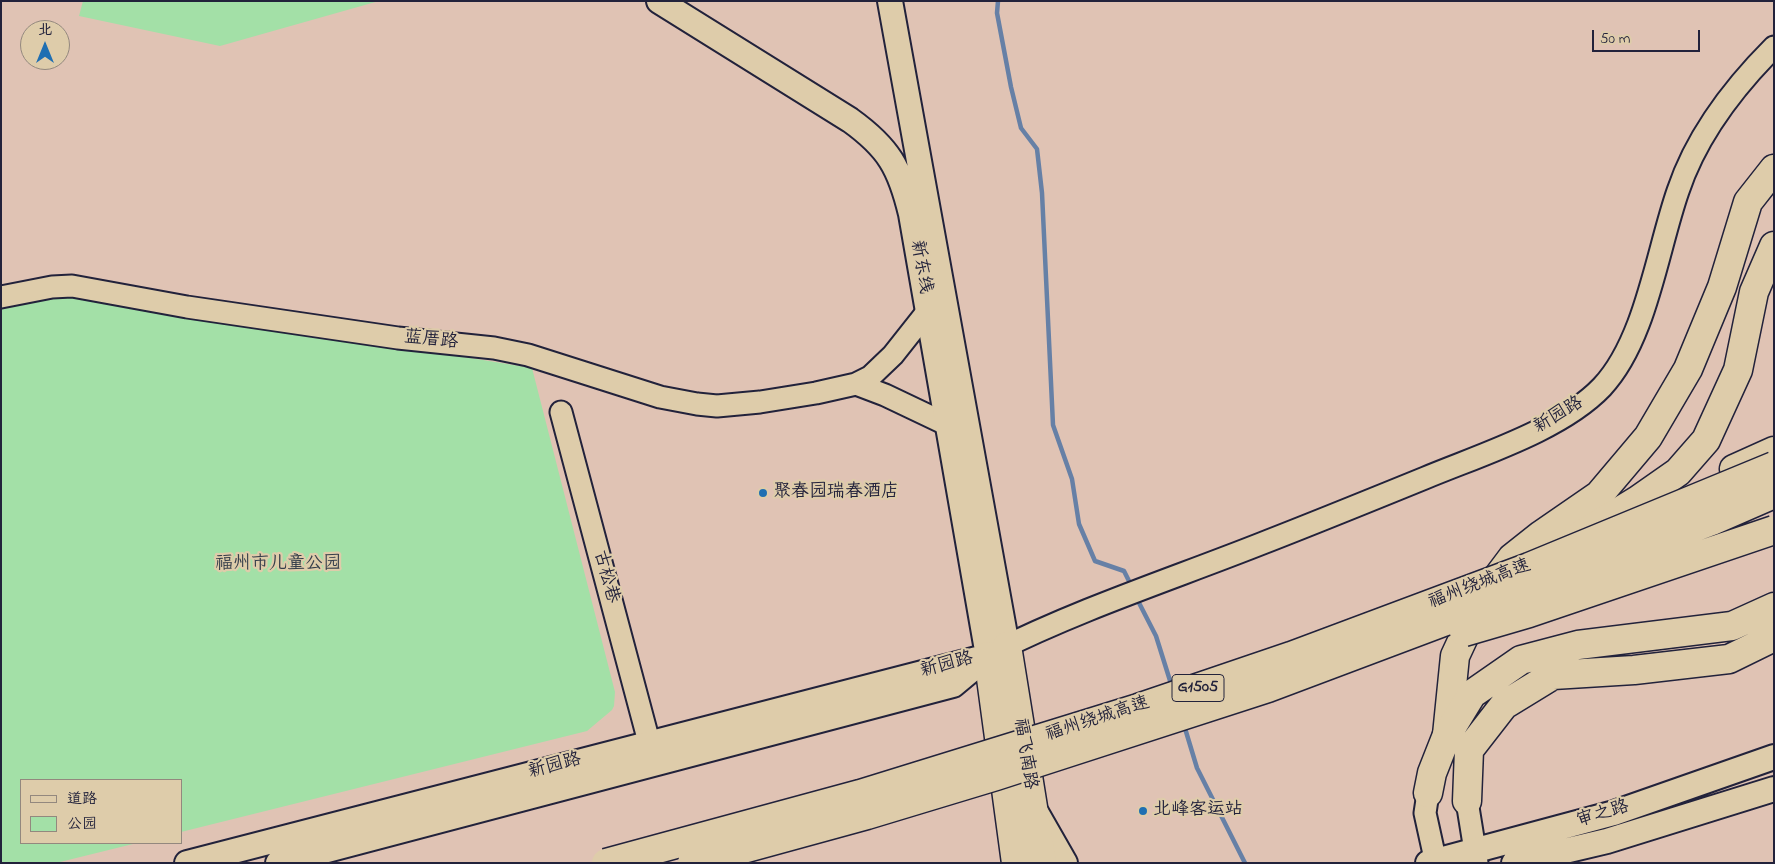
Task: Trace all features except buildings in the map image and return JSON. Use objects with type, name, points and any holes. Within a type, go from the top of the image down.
[{"type":"main road","name":"新东线","points":[[659,1],[850,120],[879,144],[894,165],[906,192],[936,304],[948,424],[997,651]]},
{"type":"main road","name":"新东线","points":[[890,1],[936,304],[997,651]]},
{"type":"main road","points":[[1447,735],[1455,656],[1482,598],[1512,558],[1541,535],[1599,495],[1648,437],[1688,369],[1722,287],[1748,202],[1774,169]]},
{"type":"main road","points":[[1529,567],[1638,500],[1678,472],[1706,440],[1738,370],[1754,292],[1774,246]]},
{"type":"main road","points":[[1529,567],[1774,451]]},
{"type":"main road","name":"福州绕城高速","points":[[606,863],[860,794],[1138,708],[1291,656],[1529,567],[1774,466]]},
{"type":"main road","name":"福州绕城高速","points":[[692,863],[867,815],[996,776],[1268,688],[1712,522],[1774,494]]},
{"type":"main road","points":[[1268,688],[1529,613],[1774,530]]},
{"type":"main road","points":[[1428,793],[1432,773],[1447,735],[1472,694],[1521,660],[1578,645],[1732,626],[1774,607]]},
{"type":"main road","points":[[1466,801],[1469,750],[1504,704],[1553,675],[1634,670],[1729,659],[1774,637]]},
{"type":"main road","name":"新园路","points":[[187,863],[997,651]]},
{"type":"main road","name":"新园路","points":[[278,863],[953,685],[997,651]]},
{"type":"main road","name":"福飞南路","points":[[997,651],[1033,807],[1042,863]]},
{"type":"main road","name":"福飞南路","points":[[997,651],[1016,863]]},
{"type":"main road","points":[[1634,670],[1718,671],[1755,663],[1774,656]]},
{"type":"main road","name":"审之路","points":[[1440,861],[1475,856],[1614,813],[1774,757]]},
{"type":"main road","name":"审之路","points":[[1514,863],[1607,840],[1774,789]]},
{"type":"main road","points":[[1033,807],[1065,863]]},
{"type":"street","name":"新园路","points":[[997,651],[1043,628],[1108,600],[1263,543],[1502,446],[1562,418],[1583,404],[1604,386],[1624,356],[1640,321],[1672,209],[1687,166],[1716,117],[1743,81],[1774,47]]},
{"type":"street","name":"蓝厝路","points":[[1,297],[52,287],[72,286],[187,307],[398,338],[494,348],[528,355],[639,392],[697,404],[717,406],[760,402],[856,384]]},
{"type":"street","points":[[856,384],[870,377],[893,355],[936,304]]},
{"type":"street","points":[[856,384],[948,424]]},
{"type":"street","name":"古松巷","points":[[561,412],[649,742]]},
{"type":"street","points":[[1428,793],[1425,813],[1440,861]]},
{"type":"street","points":[[1466,801],[1475,856]]},
{"type":"green space","points":[[83,1],[379,1],[220,46],[79,16]]},
{"type":"green space","name":"福州市儿童公园","points":[[72,293],[532,368],[615,692],[612,710],[587,731],[182,832],[182,779],[20,779],[20,844],[133,844],[56,863],[1,863],[1,303]]},
{"type":"waterway","points":[[998,1],[997,13],[1021,128],[1037,149],[1042,193],[1053,425],[1072,479],[1079,524],[1095,561],[1124,571],[1132,587]]},
{"type":"waterway","points":[[1136,597],[1156,636],[1172,687]]},
{"type":"waterway","points":[[1184,725],[1197,768],[1245,863]]},
{"type":"place","name":"聚春园瑞春酒店","points":[[763,493]]},
{"type":"place","name":"北峰客运站","points":[[1143,811]]}]
